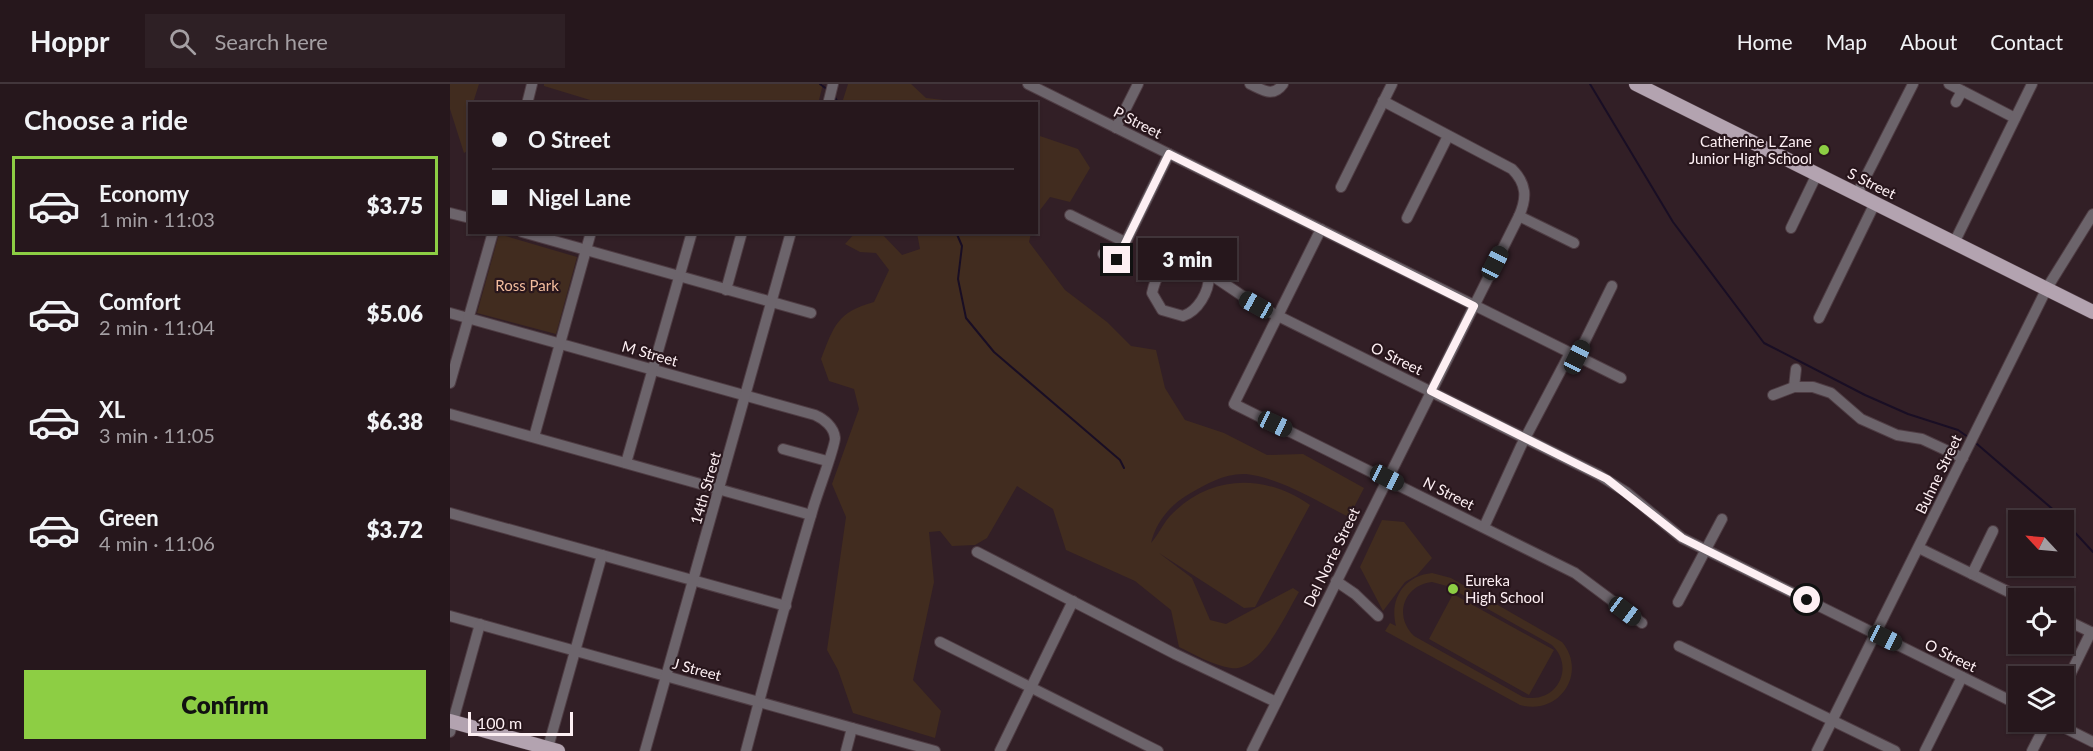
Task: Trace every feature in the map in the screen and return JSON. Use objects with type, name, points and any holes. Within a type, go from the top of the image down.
[{"type":"main road","name":"S Street","points":[[1635,84],[2093,312]]},
{"type":"main road","points":[[451,725],[551,750]]},
{"type":"street","points":[[528,102],[532,84]]},
{"type":"street","points":[[828,102],[833,84]]},
{"type":"street","name":"P Street","points":[[1029,84],[1621,378]]},
{"type":"street","points":[[1116,128],[1138,84]]},
{"type":"street","points":[[1250,84],[1266,92],[1279,88]]},
{"type":"street","points":[[1341,187],[1392,84]]},
{"type":"street","points":[[1857,194],[1913,84]]},
{"type":"street","points":[[1948,84],[2015,118]]},
{"type":"street","points":[[1954,243],[2032,84]]},
{"type":"street","points":[[1956,102],[1962,91]]},
{"type":"street","points":[[1383,101],[1448,135],[1407,218]]},
{"type":"street","name":"Del Norte Street","points":[[1252,751],[1519,216],[1525,197],[1521,181],[1505,164],[1448,135]]},
{"type":"street","points":[[1103,254],[1117,260],[1169,154]]},
{"type":"street","points":[[1791,228],[1817,174]]},
{"type":"street","points":[[1819,318],[1875,203]]},
{"type":"street","points":[[450,213],[468,218]]},
{"type":"street","name":"Buhne Street","points":[[1817,751],[2047,288],[2093,214]]},
{"type":"street","points":[[1070,215],[1125,242]]},
{"type":"street","points":[[1519,216],[1574,243]]},
{"type":"street","points":[[1277,315],[1321,229]]},
{"type":"street","points":[[450,382],[492,234]]},
{"type":"street","points":[[529,234],[811,313]]},
{"type":"street","points":[[534,437],[590,234]]},
{"type":"street","points":[[626,463],[691,234]]},
{"type":"street","points":[[726,290],[741,234]]},
{"type":"street","name":"14th Street","points":[[645,751],[668,677],[790,234]]},
{"type":"street","points":[[1188,258],[1207,272],[1207,288],[1199,304],[1189,314],[1174,315],[1156,303],[1153,288],[1170,259],[1188,258]]},
{"type":"street","name":"O Street","points":[[1207,272],[1243,298],[1612,482],[1668,528],[1704,549],[2008,700]]},
{"type":"street","points":[[1484,527],[1525,439],[1612,286]]},
{"type":"street","name":"M Street","points":[[450,312],[815,415],[826,422],[835,434],[834,448],[827,461]]},
{"type":"street","name":"N Street","points":[[1277,315],[1234,404],[1575,573],[1642,623]]},
{"type":"street","points":[[1794,387],[1796,369]]},
{"type":"street","points":[[1773,395],[1794,387],[1813,387],[1831,393],[1861,419],[1898,435],[1922,439],[1963,458]]},
{"type":"street","points":[[450,414],[811,515]]},
{"type":"street","points":[[746,751],[827,461],[783,449]]},
{"type":"street","points":[[450,513],[786,606]]},
{"type":"street","points":[[1678,602],[1704,549],[1722,519]]},
{"type":"street","points":[[1972,574],[1993,531]]},
{"type":"street","points":[[1919,548],[2008,591]]},
{"type":"street","points":[[977,552],[1276,702]]},
{"type":"street","points":[[551,750],[575,650],[602,555]]},
{"type":"street","points":[[1336,581],[1355,594],[1378,616]]},
{"type":"street","points":[[1000,751],[1073,601]]},
{"type":"street","name":"J Street","points":[[450,616],[935,751]]},
{"type":"street","points":[[451,725],[480,624]]},
{"type":"street","points":[[2074,624],[2092,633],[2074,668]]},
{"type":"street","points":[[940,642],[1158,751]]},
{"type":"street","points":[[1679,646],[1895,751]]},
{"type":"street","points":[[1925,751],[1962,677]]},
{"type":"street","points":[[846,751],[852,728]]},
{"type":"street","points":[[2032,751],[2042,732]]},
{"type":"street","points":[[2074,732],[2093,741]]},
{"type":"green space","points":[[450,84],[479,84],[473,102],[468,102],[468,151],[464,153],[450,109]]},
{"type":"green space","points":[[544,84],[823,84],[818,102],[597,102],[544,86]]},
{"type":"green space","points":[[848,84],[911,84],[926,98],[961,102],[842,102]]},
{"type":"green space","points":[[1038,135],[1078,149],[1090,168],[1070,202],[1050,197],[1038,213]]},
{"type":"green space","name":"Ross Park","points":[[499,234],[577,257],[556,334],[477,313]]},
{"type":"green space","points":[[854,234],[882,234],[902,255],[920,249],[917,234],[1031,234],[1029,242],[1065,290],[1107,322],[1131,346],[1156,350],[1165,388],[1185,420],[1224,433],[1267,455],[1303,454],[1364,488],[1349,517],[1272,480],[1246,474],[1231,475],[1209,483],[1182,498],[1160,521],[1151,543],[1170,516],[1188,500],[1222,485],[1240,483],[1276,488],[1310,505],[1255,607],[1244,608],[1159,553],[1192,578],[1210,620],[1226,624],[1293,588],[1299,592],[1262,652],[1242,667],[1231,668],[1218,665],[1179,647],[1171,610],[1135,581],[1066,550],[1053,509],[1017,486],[987,538],[975,545],[952,546],[940,531],[929,532],[934,582],[913,680],[941,711],[935,738],[853,713],[838,670],[827,650],[846,517],[832,484],[859,409],[854,389],[829,381],[821,359],[838,322],[852,310],[874,302],[889,270],[876,253],[860,252],[845,244]]},
{"type":"green space","points":[[1382,520],[1404,522],[1432,558],[1417,575],[1405,582],[1383,611],[1360,567]]},
{"type":"green space","points":[[1432,573],[1451,578],[1562,642],[1569,654],[1572,666],[1565,689],[1547,704],[1534,707],[1520,705],[1385,631],[1390,623],[1396,626],[1395,607],[1401,590],[1406,584],[1422,575]],"holes":[[[1432,582],[1447,586],[1552,645],[1559,654],[1562,664],[1559,683],[1553,690],[1535,698],[1523,697],[1414,636],[1404,620],[1403,611],[1408,595],[1422,584]]]},
{"type":"green space","points":[[1453,594],[1554,650],[1529,695],[1429,639]]},
{"type":"waterway","points":[[820,84],[828,90]]},
{"type":"waterway","points":[[1590,84],[1673,222],[1764,343],[1865,395],[1908,414],[1958,430],[1968,437]]},
{"type":"waterway","points":[[834,96],[838,102]]},
{"type":"waterway","points":[[957,234],[962,246],[958,279],[966,318],[994,352],[1120,460],[1124,468]]},
{"type":"waterway","points":[[1977,444],[2056,512],[2093,552]]},
{"type":"place","name":"Catherine L Zane Junior High School","points":[[1824,150]]},
{"type":"place","name":"Eureka High School","points":[[1453,589]]},
{"type":"route","points":[[1117,260],[1169,154],[1474,306],[1431,391],[1607,479],[1682,538],[1807,600]]}]
